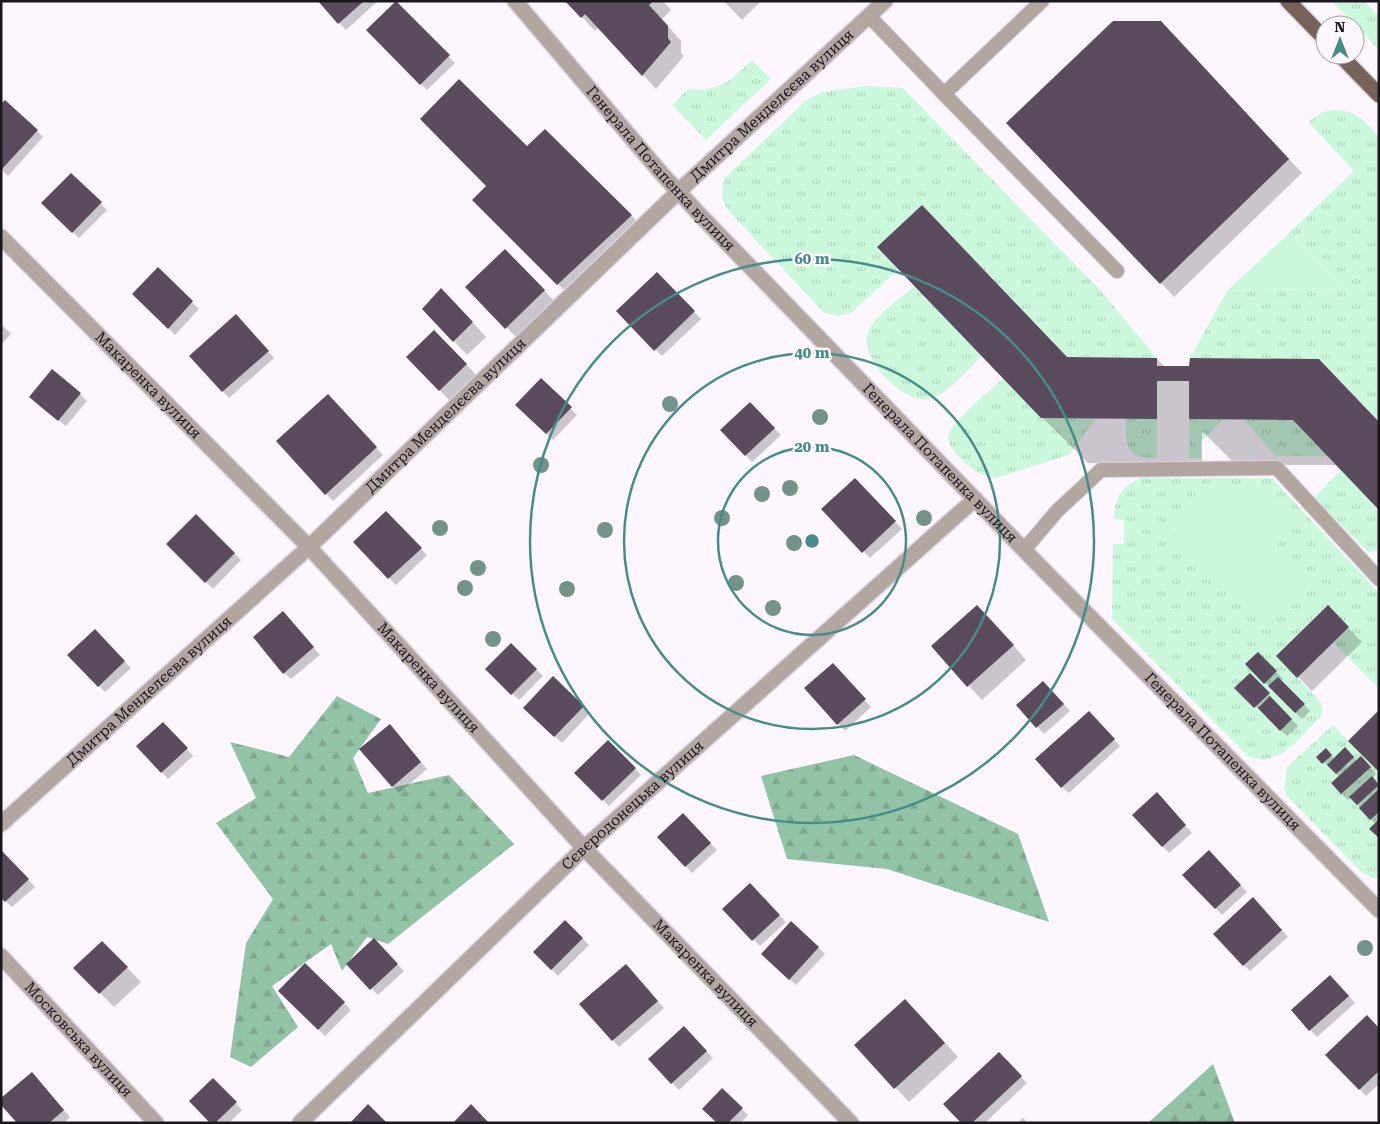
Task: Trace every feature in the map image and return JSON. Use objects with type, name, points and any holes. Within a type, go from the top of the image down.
[{"type":"main road","points":[[1288,1],[1315,29]]},
{"type":"main road","points":[[1350,65],[1379,95]]},
{"type":"street","name":"Генерала Потапенка вулиця","points":[[515,1],[679,192],[1024,550],[1377,906]]},
{"type":"street","name":"Дмитра Менделєєва вулиця","points":[[1,824],[309,547],[679,192],[885,1]]},
{"type":"street","name":"Макаренка вулиця","points":[[1,237],[309,547],[584,848],[851,1123]]},
{"type":"street","name":"Сєвєродонецька вулиця","points":[[300,1123],[584,848],[975,499]]},
{"type":"street","name":"Московська вулиця","points":[[1,956],[156,1123]]},
{"type":"lane","points":[[944,94],[1042,1]]},
{"type":"lane","points":[[870,16],[1117,271]]},
{"type":"lane","points":[[1024,550],[1057,511],[1101,470],[1277,468],[1379,579]]},
{"type":"green space","points":[[1332,1],[1364,1],[1379,16],[1379,50],[1365,35],[1365,15],[1345,15]]},
{"type":"green space","points":[[752,60],[771,79],[706,140],[672,105],[688,89],[709,89],[724,83]]},
{"type":"green space","points":[[865,86],[903,88],[1100,290],[1157,358],[1067,357],[922,205],[878,247],[899,269],[851,313],[838,316],[824,313],[728,210],[724,202],[722,187],[725,178],[805,101],[822,92]]},
{"type":"green space","points":[[1341,110],[1354,114],[1364,121],[1379,137],[1379,421],[1319,359],[1190,358],[1227,291],[1343,288],[1290,232],[1354,171],[1308,122],[1323,112]]},
{"type":"green space","points":[[1290,232],[1343,288],[1227,291]]},
{"type":"green space","points":[[915,286],[982,356],[943,393],[929,399],[919,399],[897,388],[877,368],[867,345],[867,335],[874,322]]},
{"type":"green space","points":[[1004,378],[1096,418],[1069,455],[996,478],[985,476],[972,469],[956,453],[948,438],[955,424]]},
{"type":"green space","points":[[1126,419],[1157,419],[1157,458],[1139,456],[1133,453],[1127,444]]},
{"type":"green space","points":[[1189,419],[1223,419],[1201,442],[1201,458],[1189,458]]},
{"type":"green space","points":[[1244,420],[1293,420],[1327,456],[1276,456]]},
{"type":"green space","points":[[1341,470],[1379,510],[1379,549],[1369,553],[1314,498]]},
{"type":"green space","points":[[1141,478],[1272,478],[1379,593],[1379,689],[1334,643],[1349,627],[1327,605],[1276,656],[1320,701],[1323,709],[1321,717],[1297,742],[1279,755],[1259,759],[1248,756],[1112,619],[1113,544],[1124,544],[1124,520],[1114,519],[1115,505],[1124,489]]},
{"type":"green space","points":[[1205,485],[1264,485],[1293,516],[1266,542],[1305,582],[1262,624],[1166,525]]},
{"type":"green space","points":[[337,696],[381,719],[353,758],[368,793],[449,775],[514,844],[388,944],[367,937],[342,971],[331,944],[272,986],[298,1027],[251,1067],[230,1057],[246,943],[273,899],[216,823],[256,798],[230,742],[289,757]]},
{"type":"green space","points":[[1333,725],[1379,772],[1379,878],[1373,878],[1361,872],[1287,796],[1284,787],[1287,767]]},
{"type":"green space","points":[[854,755],[1018,834],[1049,922],[887,869],[787,859],[761,776]]},
{"type":"green space","points":[[1213,1064],[1235,1123],[1148,1123]]},
{"type":"building","points":[[318,1],[364,1],[338,24]]},
{"type":"building","points":[[396,1],[450,55],[420,85],[366,30]]},
{"type":"building","points":[[565,1],[653,1],[649,5],[668,26],[668,38],[671,42],[642,76],[585,14],[581,18]]},
{"type":"building","points":[[1113,21],[1161,21],[1289,159],[1160,284],[1006,123]]},
{"type":"building","points":[[459,79],[527,146],[545,129],[632,215],[557,285],[472,200],[486,186],[420,119]]},
{"type":"building","points":[[5,100],[38,130],[1,170],[1,104]]},
{"type":"building","points":[[71,173],[102,202],[72,233],[41,203]]},
{"type":"building","points":[[922,205],[1067,357],[1157,358],[1157,366],[1189,366],[1190,358],[1319,359],[1379,422],[1379,510],[1293,420],[1189,419],[1189,381],[1157,381],[1157,419],[1041,418],[877,247]]},
{"type":"building","points":[[505,249],[545,290],[505,329],[465,287]]},
{"type":"building","points":[[158,267],[193,301],[168,329],[132,294]]},
{"type":"building","points":[[657,272],[695,311],[654,351],[616,311]]},
{"type":"building","points":[[441,288],[473,322],[453,342],[422,309]]},
{"type":"building","points":[[236,314],[269,351],[222,392],[189,356]]},
{"type":"building","points":[[434,330],[467,364],[439,391],[406,357]]},
{"type":"building","points":[[52,369],[81,393],[58,421],[29,397]]},
{"type":"building","points":[[541,378],[572,407],[546,434],[515,405]]},
{"type":"building","points":[[328,394],[377,447],[325,495],[276,441]]},
{"type":"building","points":[[750,402],[775,428],[745,456],[720,430]]},
{"type":"building","points":[[855,478],[896,521],[862,553],[821,509]]},
{"type":"building","points":[[386,511],[422,548],[388,579],[353,542]]},
{"type":"building","points":[[196,514],[235,553],[205,583],[166,544]]},
{"type":"building","points":[[977,605],[1014,645],[967,687],[931,646]]},
{"type":"building","points":[[1328,605],[1349,627],[1297,678],[1276,656]]},
{"type":"building","points":[[283,611],[314,647],[283,674],[253,637]]},
{"type":"building","points":[[95,629],[125,661],[98,687],[67,655]]},
{"type":"building","points":[[511,643],[537,669],[511,695],[485,669]]},
{"type":"building","points":[[1258,652],[1277,671],[1264,684],[1245,664]]},
{"type":"building","points":[[833,663],[866,699],[837,725],[804,688]]},
{"type":"building","points":[[1250,673],[1270,693],[1254,708],[1234,688]]},
{"type":"building","points":[[553,676],[584,706],[554,737],[523,708]]},
{"type":"building","points":[[1278,677],[1305,704],[1295,713],[1268,686]]},
{"type":"building","points":[[1043,681],[1064,704],[1036,728],[1016,705]]},
{"type":"building","points":[[1270,696],[1292,719],[1280,731],[1258,708]]},
{"type":"building","points":[[1379,710],[1379,772],[1348,741]]},
{"type":"building","points":[[1089,711],[1115,739],[1061,788],[1035,759]]},
{"type":"building","points":[[163,722],[188,748],[161,773],[136,746]]},
{"type":"building","points":[[390,724],[421,762],[392,787],[359,749]]},
{"type":"building","points":[[608,740],[636,768],[602,801],[574,773]]},
{"type":"building","points":[[1345,747],[1354,757],[1336,774],[1327,765]]},
{"type":"building","points":[[1326,748],[1332,755],[1322,764],[1316,757]]},
{"type":"building","points":[[1361,756],[1371,767],[1341,794],[1331,783]]},
{"type":"building","points":[[1372,776],[1379,785],[1357,805],[1349,797]]},
{"type":"building","points":[[1379,789],[1379,812],[1370,820],[1359,808]]},
{"type":"building","points":[[1157,792],[1186,825],[1162,847],[1132,815]]},
{"type":"building","points":[[683,813],[711,843],[685,867],[657,837]]},
{"type":"building","points":[[1379,819],[1379,838],[1369,829]]},
{"type":"building","points":[[1,850],[29,879],[5,902],[1,898]]},
{"type":"building","points":[[1209,850],[1241,885],[1215,909],[1182,875]]},
{"type":"building","points":[[750,883],[780,915],[752,941],[722,909]]},
{"type":"building","points":[[1253,897],[1282,930],[1243,966],[1213,934]]},
{"type":"building","points":[[565,920],[583,938],[551,970],[533,952]]},
{"type":"building","points":[[791,921],[819,947],[789,980],[761,954]]},
{"type":"building","points":[[374,938],[398,964],[370,990],[346,964]]},
{"type":"building","points":[[102,941],[128,967],[99,994],[73,968]]},
{"type":"building","points":[[305,963],[345,1002],[318,1030],[278,991]]},
{"type":"building","points":[[626,964],[658,1001],[612,1041],[579,1004]]},
{"type":"building","points":[[1330,975],[1349,996],[1309,1031],[1291,1010]]},
{"type":"building","points":[[905,999],[945,1043],[894,1089],[854,1045]]},
{"type":"building","points":[[1367,1015],[1379,1028],[1379,1071],[1359,1090],[1325,1055]]},
{"type":"building","points":[[684,1026],[707,1051],[671,1084],[648,1059]]},
{"type":"building","points":[[999,1052],[1022,1076],[972,1123],[961,1123],[943,1104]]},
{"type":"building","points":[[32,1072],[64,1110],[49,1123],[17,1123],[1,1105],[1,1098]]},
{"type":"building","points":[[213,1078],[237,1102],[215,1123],[210,1123],[189,1101]]},
{"type":"building","points":[[722,1088],[743,1108],[728,1123],[717,1123],[702,1109]]},
{"type":"building","points":[[368,1104],[387,1123],[350,1123]]},
{"type":"building","points":[[471,1104],[489,1123],[453,1123]]}]
